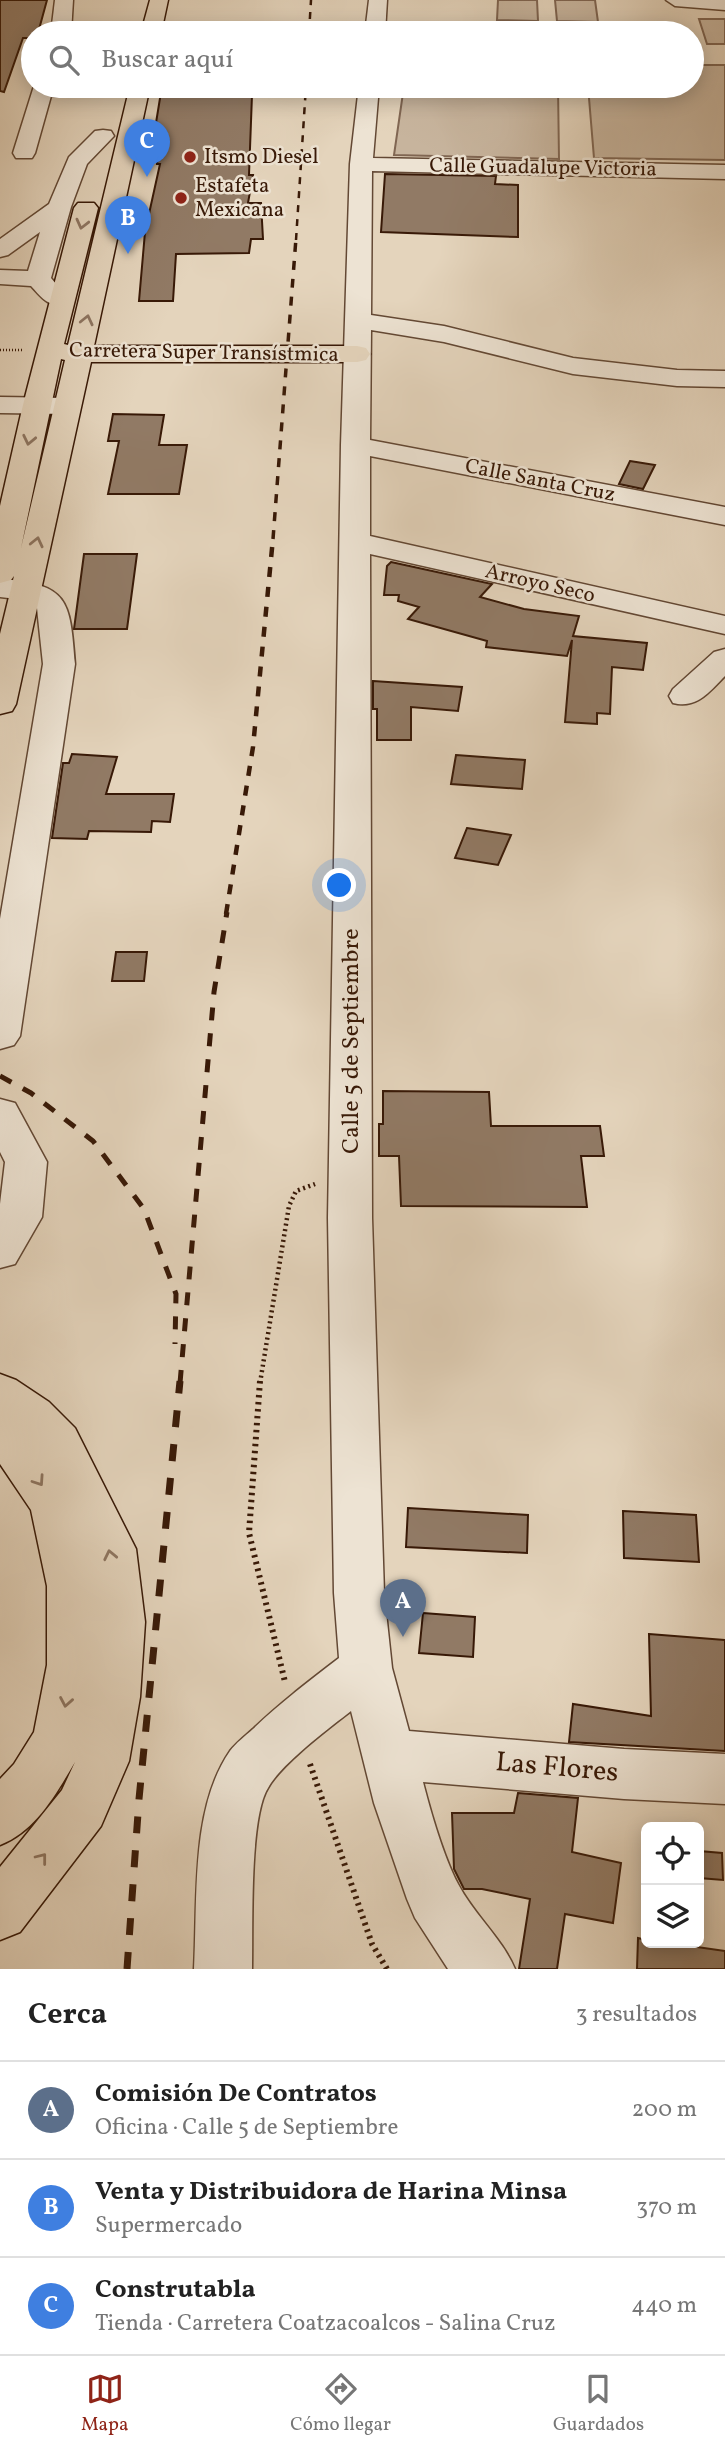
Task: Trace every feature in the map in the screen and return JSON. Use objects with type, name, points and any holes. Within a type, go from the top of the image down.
[{"type":"main road","points":[[154,21],[159,0]]},
{"type":"main road","name":"Carretera Super Transístmica","points":[[9,584],[36,405],[103,136],[119,98]]},
{"type":"main road","points":[[0,704],[9,584],[67,406],[79,354],[121,98]]},
{"type":"main road","name":"Carretera Super Transístmica","points":[[50,350],[79,354],[357,354]]},
{"type":"main road","points":[[0,1393],[33,1415],[58,1442],[111,1549],[119,1622],[114,1697],[102,1761],[82,1808],[0,1912]]},
{"type":"main road","points":[[0,1426],[54,1504],[72,1586],[73,1665],[59,1739],[33,1782],[0,1819]]},
{"type":"street","points":[[62,21],[64,0]]},
{"type":"street","points":[[376,21],[378,0]]},
{"type":"street","points":[[675,0],[725,4]]},
{"type":"street","points":[[24,153],[41,98]]},
{"type":"street","name":"Calle 5 de Septiembre","points":[[368,98],[361,164],[355,445],[350,1232],[359,1593],[366,1668],[401,1803],[435,1899],[472,1956],[486,1969]]},
{"type":"street","points":[[38,279],[59,207],[77,162],[103,136]]},
{"type":"street","name":"Calle Guadalupe Victoria","points":[[361,164],[725,172]]},
{"type":"street","points":[[0,250],[59,207]]},
{"type":"street","points":[[0,277],[38,279],[62,305]]},
{"type":"street","points":[[358,320],[444,334],[573,366],[725,379]]},
{"type":"street","points":[[0,405],[67,406]]},
{"type":"street","name":"Calle Santa Cruz","points":[[355,445],[725,516]]},
{"type":"street","name":"Arroyo Seco","points":[[355,542],[725,625]]},
{"type":"street","points":[[0,1036],[59,664],[54,609],[47,597],[9,584]]},
{"type":"street","points":[[685,696],[725,659]]},
{"type":"street","points":[[0,1113],[26,1163],[19,1217],[0,1252]]},
{"type":"street","points":[[223,1969],[229,1829],[235,1795],[250,1767],[296,1723],[366,1668]]},
{"type":"street","name":"Las Flores","points":[[388,1754],[624,1774],[725,1779]]},
{"type":"path","points":[[352,1170],[296,1191],[289,1206],[260,1384],[249,1533],[296,1723],[372,1944],[387,1969]]},
{"type":"shaded area","points":[[498,0],[537,0],[538,21],[497,20]]},
{"type":"shaded area","points":[[555,0],[595,0],[598,21],[557,21]]},
{"type":"shaded area","points":[[725,19],[725,44],[707,44],[704,21],[700,21]]},
{"type":"shaded area","points":[[704,65],[725,65],[725,160],[594,158],[589,98],[704,98]]},
{"type":"shaded area","points":[[402,98],[558,98],[559,159],[394,155]]},
{"type":"building","points":[[0,0],[47,0],[41,21],[21,21],[21,44],[4,92],[0,91]]},
{"type":"building","points":[[160,98],[252,98],[249,175],[253,175],[248,203],[261,203],[263,239],[251,239],[249,253],[176,254],[173,301],[139,301],[145,232],[160,164],[157,164],[160,135],[154,135]]},
{"type":"building","points":[[385,174],[496,176],[495,184],[518,185],[518,237],[381,232]]},
{"type":"building","points":[[113,414],[164,415],[159,445],[187,445],[179,494],[108,494],[119,441],[108,441]]},
{"type":"building","points":[[630,461],[655,465],[643,489],[619,484]]},
{"type":"building","points":[[84,554],[137,554],[127,629],[74,629]]},
{"type":"building","points":[[391,562],[492,584],[480,597],[524,609],[579,616],[573,636],[647,643],[643,670],[612,667],[610,714],[597,713],[597,724],[565,722],[572,640],[567,656],[486,647],[487,641],[408,619],[419,607],[398,601],[399,595],[384,595],[387,566]]},
{"type":"building","points":[[373,681],[462,687],[458,711],[411,707],[411,740],[377,740]]},
{"type":"building","points":[[72,754],[117,757],[106,794],[174,794],[170,822],[152,821],[151,832],[89,831],[87,839],[52,838],[63,763],[69,763]]},
{"type":"building","points":[[456,755],[525,760],[522,789],[451,784]]},
{"type":"building","points":[[467,828],[511,835],[498,865],[455,858]]},
{"type":"building","points":[[116,952],[147,952],[144,981],[112,981]]},
{"type":"building","points":[[383,1091],[489,1092],[491,1126],[600,1126],[604,1156],[581,1156],[587,1207],[401,1206],[399,1156],[379,1156]]},
{"type":"building","points":[[408,1508],[528,1515],[527,1553],[406,1547]]},
{"type":"building","points":[[623,1511],[696,1515],[699,1562],[624,1558]]},
{"type":"building","points":[[423,1613],[475,1617],[473,1657],[419,1653]]},
{"type":"building","points":[[649,1634],[725,1640],[725,1751],[569,1742],[573,1704],[651,1716]]},
{"type":"building","points":[[518,1793],[578,1798],[572,1852],[621,1863],[613,1923],[565,1914],[557,1969],[519,1969],[530,1899],[482,1889],[464,1889],[454,1869],[452,1813],[514,1813]]},
{"type":"building","points":[[704,1851],[722,1853],[723,1880],[704,1878]]},
{"type":"building","points":[[638,1938],[641,1939],[641,1948],[704,1948],[725,1951],[725,1969],[637,1969]]},
{"type":"railway","points":[[310,21],[311,0]]},
{"type":"railway","points":[[296,240],[305,98]]},
{"type":"railway","points":[[273,539],[296,238]]},
{"type":"railway","points":[[226,914],[253,747],[273,538]]},
{"type":"railway","points":[[180,1383],[214,992],[227,912]]},
{"type":"railway","points":[[0,1076],[31,1093],[93,1141],[144,1209],[176,1294],[175,1344]]},
{"type":"railway","points":[[127,1969],[139,1799],[180,1381]]},
{"type":"place","name":"Itsmo Diesel","points":[[190,157]]},
{"type":"place","name":"Construtabla","points":[[147,177]]},
{"type":"place","name":"Estafeta Mexicana","points":[[181,198]]},
{"type":"place","name":"Venta y Distribuidora de Harina Minsa","points":[[128,254]]},
{"type":"place","name":"Comisión De Contratos","points":[[403,1637]]}]
